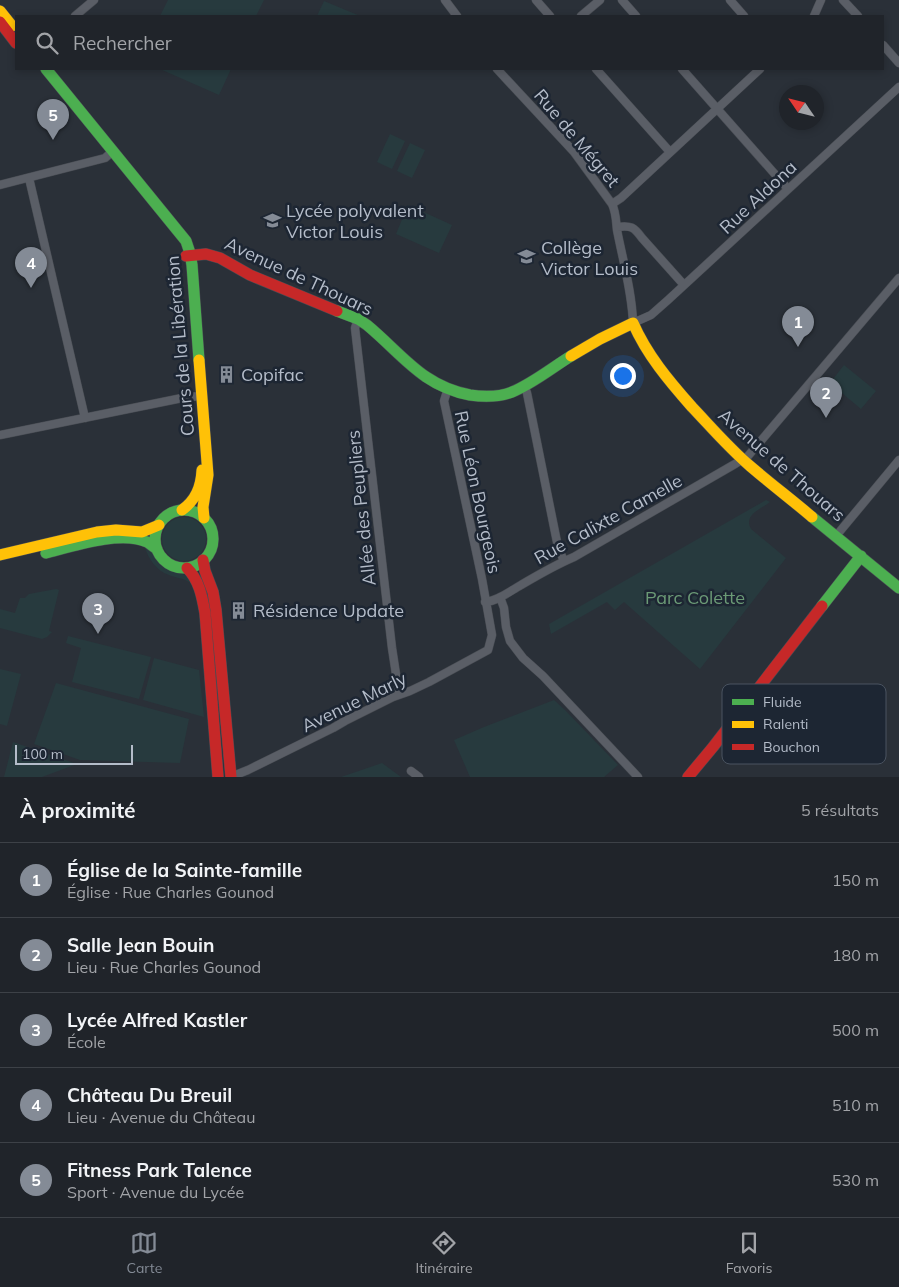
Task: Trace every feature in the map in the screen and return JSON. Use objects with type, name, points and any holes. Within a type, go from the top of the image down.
[{"type":"main road","points":[[0,11],[15,31]]},
{"type":"main road","points":[[0,22],[15,42]]},
{"type":"main road","name":"Cours de la Libération","points":[[39,70],[186,241],[189,255],[199,396],[202,474],[194,500],[182,510]]},
{"type":"main road","name":"Cours de la Libération","points":[[47,70],[111,153]]},
{"type":"main road","name":"Avenue de Thouars","points":[[189,255],[204,253],[215,255],[250,275],[358,319],[371,328],[422,375],[440,386],[483,396],[494,396],[511,392],[598,340],[633,323],[638,337],[666,378],[700,416],[744,460],[899,588]]},
{"type":"main road","name":"Cours de la Libération","points":[[199,396],[208,475],[202,512],[204,518]]},
{"type":"main road","points":[[0,555],[96,532],[116,530],[142,532],[159,525],[173,512],[182,510],[194,512],[204,518],[210,528],[212,542],[210,550],[203,560],[196,565],[179,568],[169,564],[162,558],[157,549],[155,537],[159,525]]},
{"type":"main road","points":[[0,563],[114,538],[142,541],[149,543],[157,549]]},
{"type":"main road","points":[[762,684],[861,556]]},
{"type":"main road","points":[[203,560],[205,572],[213,592],[216,610],[231,776]]},
{"type":"main road","points":[[187,568],[196,578],[202,595],[205,613],[218,777]]},
{"type":"main road","points":[[212,696],[219,720],[223,760],[231,776]]},
{"type":"main road","points":[[688,777],[722,734]]},
{"type":"street","points":[[76,15],[94,0]]},
{"type":"street","points":[[536,0],[549,15]]},
{"type":"street","points":[[582,15],[600,0]]},
{"type":"street","points":[[622,0],[635,15]]},
{"type":"street","points":[[730,0],[743,15]]},
{"type":"street","points":[[814,15],[821,0]]},
{"type":"street","points":[[843,0],[857,15]]},
{"type":"street","points":[[448,1],[456,15]]},
{"type":"street","points":[[884,46],[899,63]]},
{"type":"street","name":"Rue de Mégret","points":[[498,70],[574,152],[612,204],[633,309],[633,323]]},
{"type":"street","points":[[597,70],[670,152]]},
{"type":"street","points":[[683,70],[788,190]]},
{"type":"street","points":[[612,204],[621,198],[759,70]]},
{"type":"street","name":"Rue Aldona","points":[[633,323],[651,314],[684,285],[899,86]]},
{"type":"street","points":[[0,185],[102,159],[111,153]]},
{"type":"street","points":[[28,178],[85,418]]},
{"type":"street","points":[[617,227],[627,226],[637,231],[684,285]]},
{"type":"street","name":"Rue Calixte Camelle","points":[[486,602],[500,597],[744,460],[899,278]]},
{"type":"street","name":"Allée des Peupliers","points":[[358,319],[355,328],[399,694]]},
{"type":"street","points":[[524,385],[558,547],[564,561]]},
{"type":"street","name":"Rue Léon Bourgeois","points":[[448,388],[444,401],[492,635],[488,650]]},
{"type":"street","points":[[0,435],[199,396]]},
{"type":"street","points":[[836,536],[899,460]]},
{"type":"street","points":[[500,597],[510,641],[523,658],[543,676],[638,777]]},
{"type":"street","name":"Avenue Marly","points":[[231,776],[248,770],[399,694],[429,682],[488,650]]},
{"type":"street","points":[[411,771],[418,777]]},
{"type":"green space","points":[[168,0],[264,0],[256,15],[160,15]]},
{"type":"green space","points":[[324,1],[358,15],[317,15]]},
{"type":"green space","points":[[162,70],[231,70],[219,95]]},
{"type":"green space","points":[[390,134],[405,141],[392,169],[377,162]]},
{"type":"green space","points":[[410,143],[425,150],[412,178],[397,171]]},
{"type":"green space","points":[[408,205],[452,225],[439,253],[396,234]]},
{"type":"green space","points":[[844,365],[876,391],[861,409],[830,383]]},
{"type":"green space","name":"Parc Colette","points":[[766,500],[770,502],[751,516],[749,524],[751,529],[786,558],[700,669],[624,602],[615,610],[607,602],[551,634],[549,624]]},
{"type":"green space","points":[[184,517],[196,521],[202,527],[206,539],[202,551],[196,557],[184,561],[172,557],[166,551],[162,539],[166,527],[172,521]]},
{"type":"green space","points":[[145,547],[151,551],[164,567],[190,578],[189,582],[169,575],[157,568],[148,556]]},
{"type":"green space","points":[[59,590],[49,631],[52,632],[47,637],[42,639],[0,628],[0,609],[15,613],[20,598],[25,598],[29,594]]},
{"type":"green space","points":[[68,636],[151,657],[139,699],[72,682],[81,648],[66,643]]},
{"type":"green space","points":[[154,658],[199,670],[204,717],[143,700]]},
{"type":"green space","points":[[0,669],[21,674],[7,726],[0,724]]},
{"type":"green space","points":[[56,683],[189,719],[180,763],[80,760],[34,744]]},
{"type":"green space","points":[[554,700],[618,765],[604,777],[470,777],[454,740]]},
{"type":"green space","points":[[13,742],[77,764],[42,777],[4,777]]},
{"type":"green space","points":[[382,763],[401,777],[341,777]]},
{"type":"traffic: fast","points":[[47,70],[186,241],[192,265],[199,360]]},
{"type":"traffic: fast","points":[[337,311],[358,319],[367,325],[426,377],[453,391],[470,395],[502,395],[520,389],[571,356]]},
{"type":"traffic: fast","points":[[184,510],[200,515],[208,523],[213,539],[208,555],[200,563],[184,568],[168,563],[160,555],[155,539],[160,523],[168,515],[184,510]]},
{"type":"traffic: fast","points":[[812,517],[899,588]]},
{"type":"traffic: fast","points":[[46,553],[111,538],[136,539],[147,542],[157,549]]},
{"type":"traffic: fast","points":[[822,606],[861,556]]},
{"type":"traffic: slow","points":[[0,11],[12,26]]},
{"type":"traffic: slow","points":[[571,356],[633,323],[652,357],[667,377],[727,445],[812,517]]},
{"type":"traffic: slow","points":[[199,360],[208,475],[203,507],[204,518]]},
{"type":"traffic: slow","points":[[182,510],[197,493],[202,470]]},
{"type":"traffic: slow","points":[[0,555],[97,532],[116,530],[142,532],[159,525]]},
{"type":"traffic: jam","points":[[0,22],[15,42]]},
{"type":"traffic: jam","points":[[186,256],[206,254],[220,258],[250,275],[337,311]]},
{"type":"traffic: jam","points":[[203,560],[213,592],[216,610],[231,777]]},
{"type":"traffic: jam","points":[[187,568],[197,583],[205,613],[218,777]]},
{"type":"traffic: jam","points":[[762,684],[822,606]]},
{"type":"traffic: jam","points":[[688,777],[722,735]]},
{"type":"place","name":"Fitness Park Talence","points":[[53,140]]},
{"type":"place","name":"Lycée polyvalent Victor Louis","points":[[272,220]]},
{"type":"place","name":"Collège Victor Louis","points":[[527,257]]},
{"type":"place","name":"Château Du Breuil","points":[[31,288]]},
{"type":"place","name":"Église de la Sainte-famille","points":[[798,347]]},
{"type":"place","name":"Copifac","points":[[227,374]]},
{"type":"place","name":"Salle Jean Bouin","points":[[826,418]]},
{"type":"place","name":"Résidence Update","points":[[239,610]]},
{"type":"place","name":"Lycée Alfred Kastler","points":[[98,634]]}]
